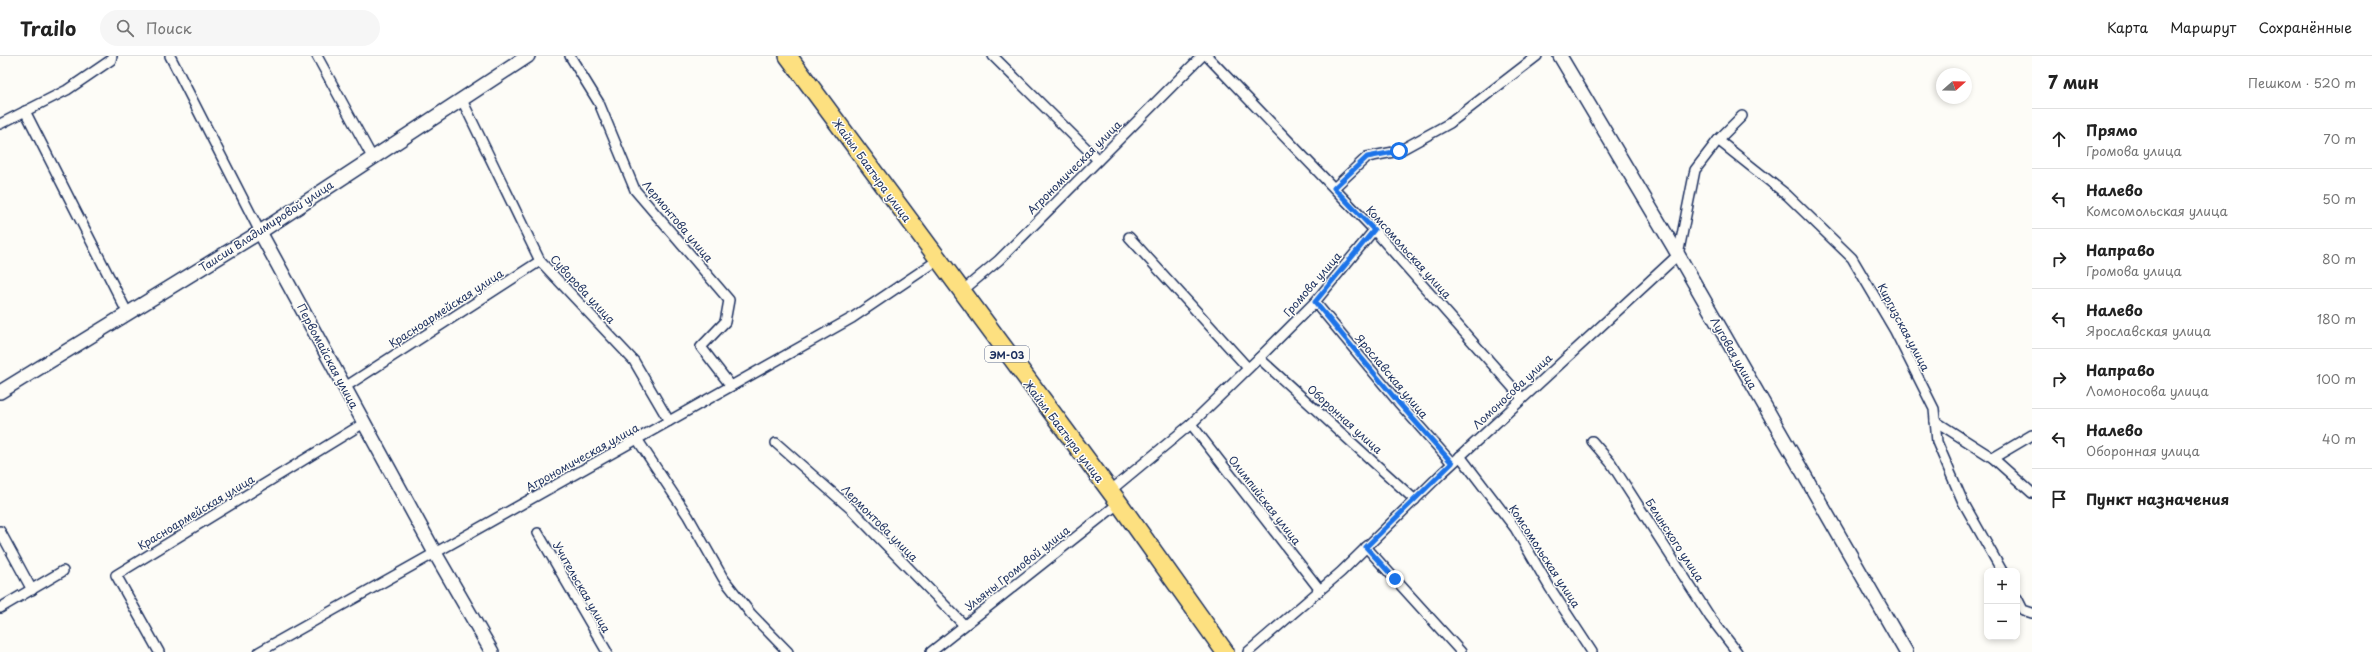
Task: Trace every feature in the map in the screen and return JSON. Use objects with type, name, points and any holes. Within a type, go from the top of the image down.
[{"type":"highway","name":"Жайыл Баатыра улица","points":[[788,56],[1114,497],[1225,652]]},
{"type":"street","points":[[0,124],[67,90],[112,60],[112,56]]},
{"type":"street","name":"Первомайская улица","points":[[170,56],[260,232],[435,553],[492,652]]},
{"type":"street","points":[[316,56],[372,157]]},
{"type":"street","name":"Таисии Владимировой улица","points":[[0,392],[127,312],[260,232],[372,157],[528,56]]},
{"type":"street","name":"Лермонтова улица","points":[[570,56],[599,103],[635,190],[729,300],[725,322],[700,347],[731,386]]},
{"type":"street","points":[[993,56],[1098,160]]},
{"type":"street","name":"Агрономическая улица","points":[[961,292],[1000,260],[1202,56]]},
{"type":"street","name":"Комсомольская улица","points":[[1207,56],[1374,230],[1522,398]]},
{"type":"street","points":[[1334,188],[1367,157],[1399,151],[1450,124],[1537,56]]},
{"type":"street","name":"Луговая улица","points":[[1560,56],[1678,255],[1906,652]]},
{"type":"street","name":"Суворова улица","points":[[462,100],[540,261],[634,361],[669,421]]},
{"type":"street","points":[[25,111],[127,312]]},
{"type":"street","points":[[1678,255],[1695,170],[1718,140],[1742,116]]},
{"type":"street","name":"Киргизская улица","points":[[1718,140],[1787,195],[1852,258],[1895,331],[1934,409],[1937,442],[1964,502],[2000,568]]},
{"type":"street","name":"Громова улица","points":[[1114,497],[1191,424],[1315,302],[1374,230]]},
{"type":"street","points":[[1129,237],[1248,368]]},
{"type":"street","name":"Ломоносова улица","points":[[1248,652],[1320,590],[1452,463],[1678,255]]},
{"type":"street","name":"Агрономическая улица","points":[[259,652],[852,318],[938,260]]},
{"type":"street","name":"Красноармейская улица","points":[[345,387],[540,261]]},
{"type":"street","name":"Ярославская улица","points":[[1315,302],[1398,402],[1452,463]]},
{"type":"street","name":"Оборонная улица","points":[[1259,358],[1415,500]]},
{"type":"street","points":[[1935,421],[1993,458],[2032,493]]},
{"type":"street","name":"Красноармейская улица","points":[[159,652],[116,575],[364,423]]},
{"type":"street","name":"Олимпийская улица","points":[[1191,424],[1320,590]]},
{"type":"street","points":[[1993,458],[2032,435]]},
{"type":"street","points":[[637,439],[688,516],[723,578],[751,614],[788,652]]},
{"type":"street","name":"Белинского улица","points":[[1592,441],[1610,463],[1710,617],[1737,652]]},
{"type":"street","name":"Лермонтова улица","points":[[776,443],[851,509],[964,625]]},
{"type":"street","name":"Комсомольская улица","points":[[1460,456],[1515,528],[1550,588],[1592,652]]},
{"type":"street","name":"Ульяны Громовой улица","points":[[931,652],[1114,497]]},
{"type":"street","points":[[0,532],[32,590]]},
{"type":"street","name":"Учительская улица","points":[[538,533],[607,652]]},
{"type":"street","points":[[1366,547],[1461,652]]},
{"type":"street","points":[[0,608],[63,571]]},
{"type":"street","points":[[2020,604],[2023,610],[2032,613]]},
{"type":"route","points":[[1395,579],[1366,547],[1452,463],[1398,402],[1315,302],[1374,230],[1334,188],[1367,157],[1399,151]]}]
